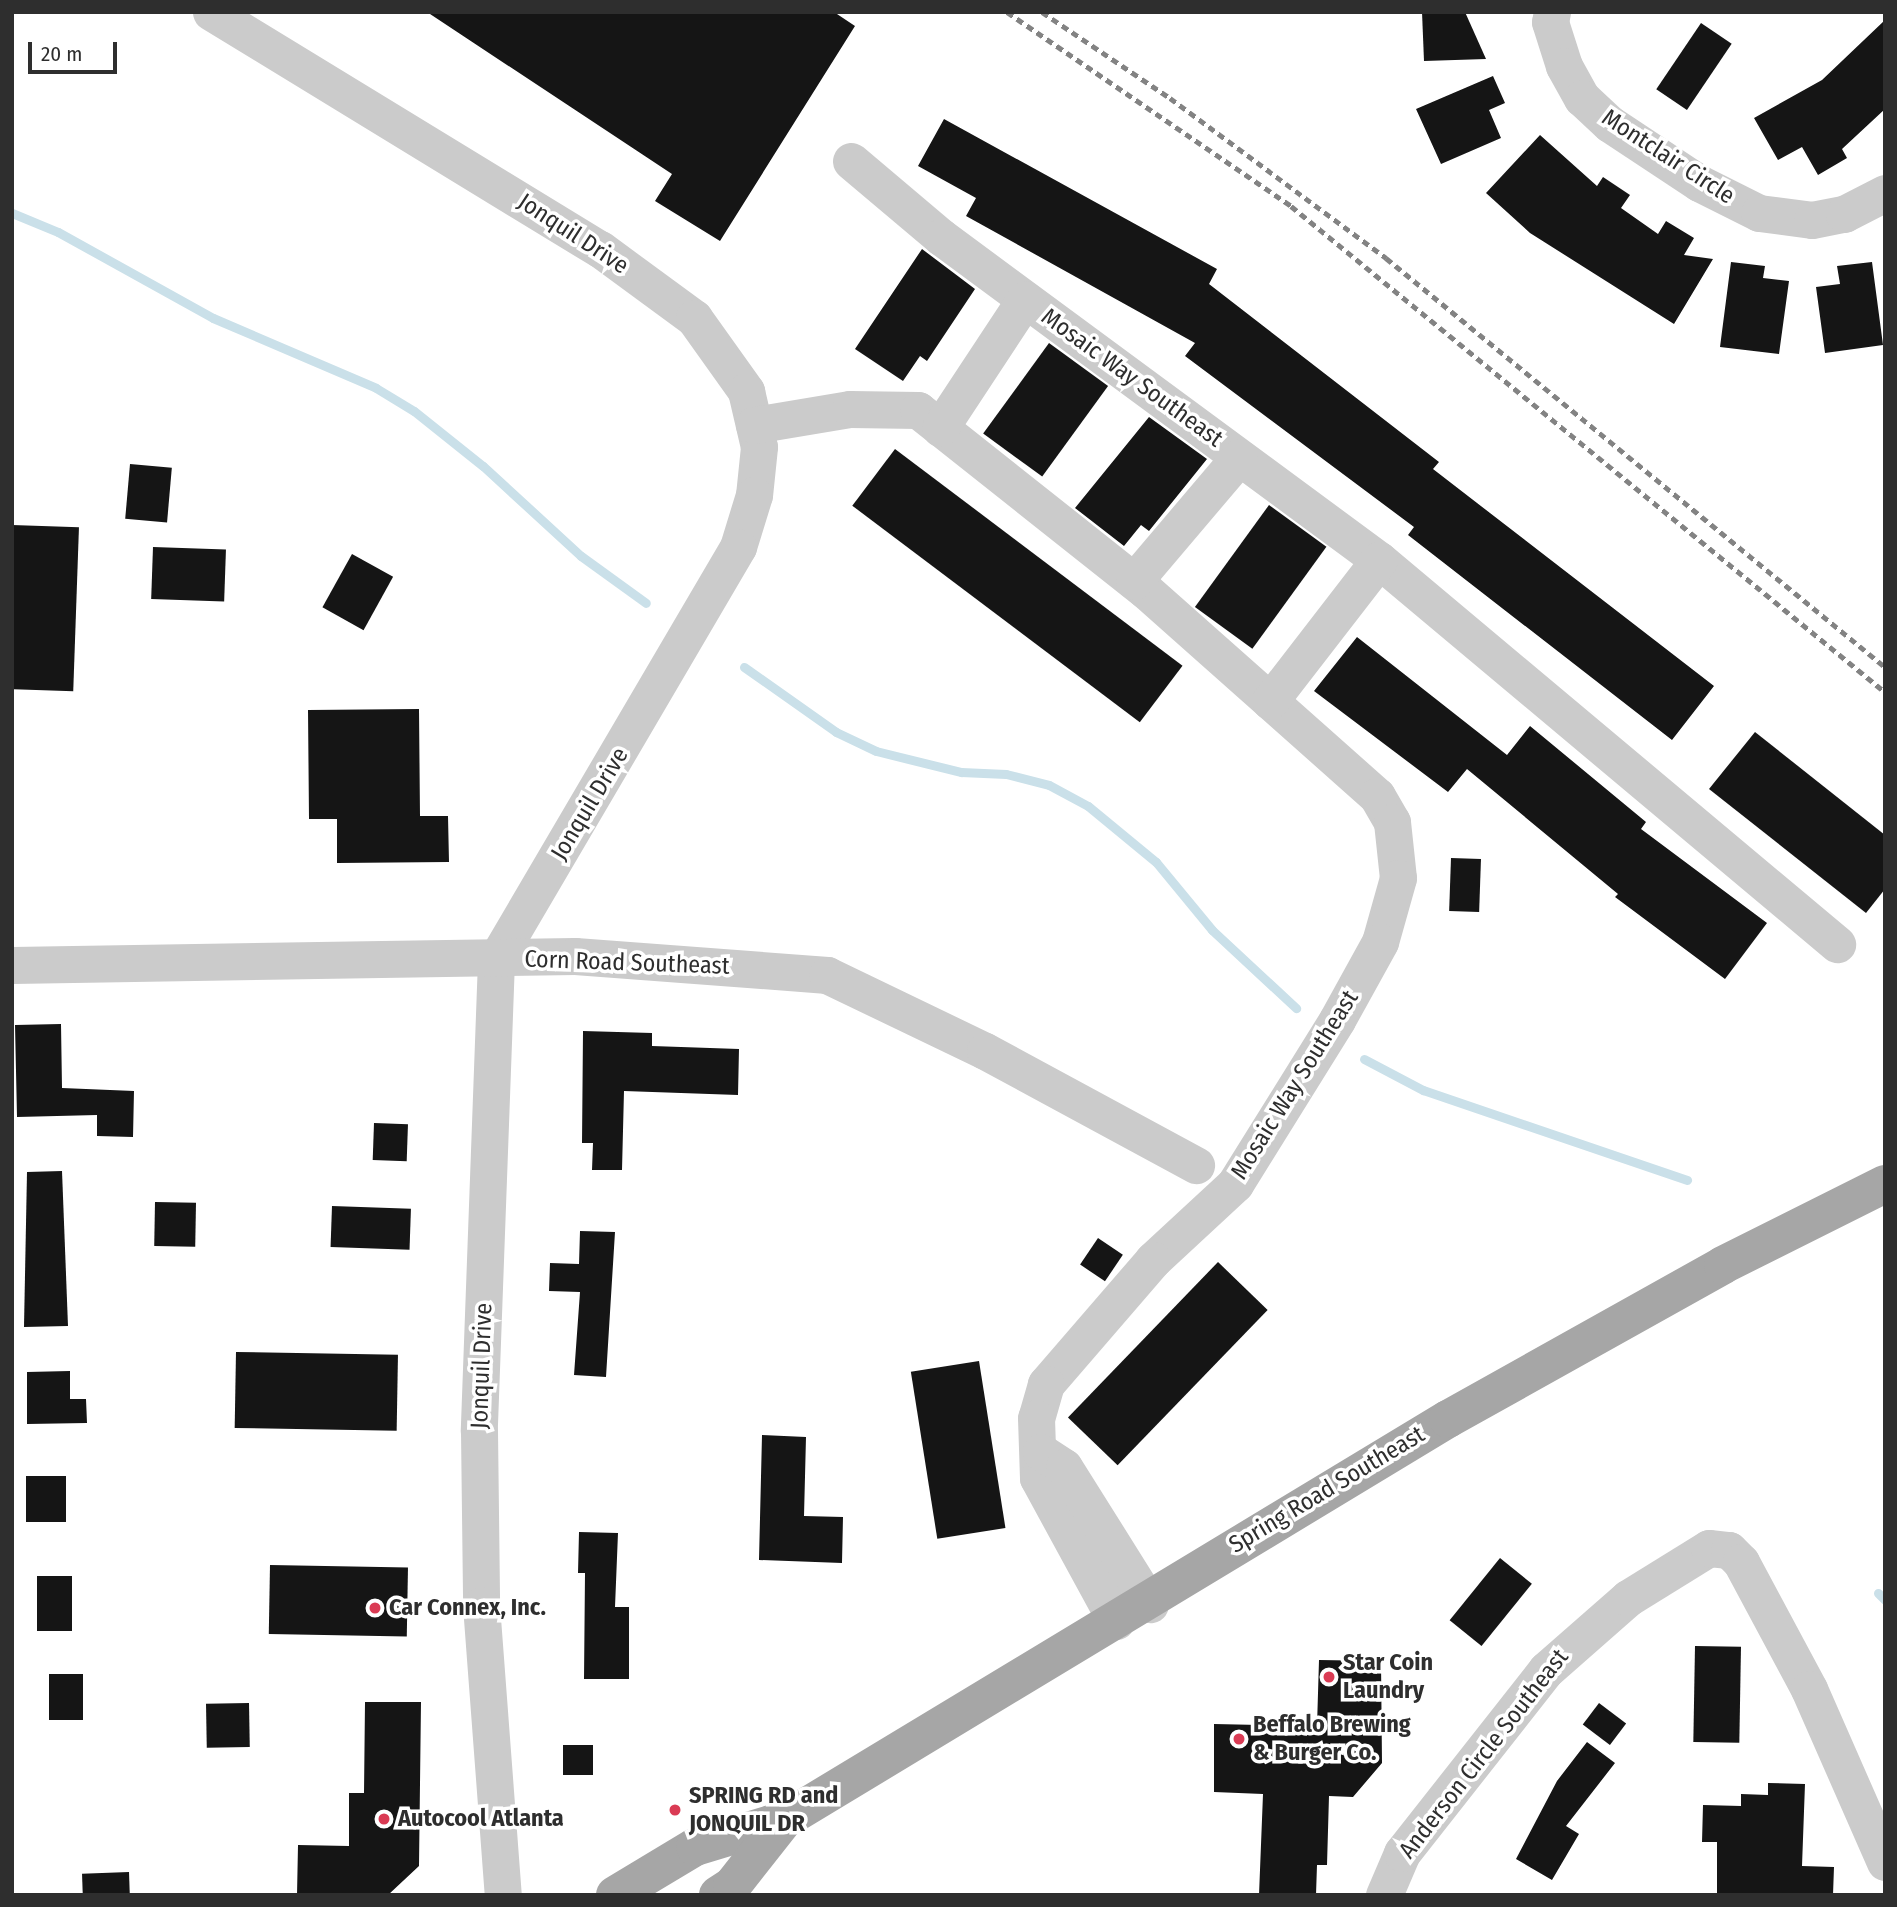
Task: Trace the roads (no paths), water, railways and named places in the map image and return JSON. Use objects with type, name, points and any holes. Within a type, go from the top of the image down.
[{"type":"main road","name":"Spring Road Southeast","points":[[615,1895],[695,1847],[784,1820],[1116,1621],[1150,1604],[1199,1566],[1448,1419],[1723,1265],[1885,1184]]},
{"type":"main road","name":"Spring Road Southeast","points":[[718,1895],[732,1886],[784,1820]]},
{"type":"street","name":"Jonquil Drive","points":[[211,12],[600,249],[694,318],[746,391],[759,447],[754,495],[738,547],[496,960],[479,1431],[481,1630],[503,1895]]},
{"type":"street","name":"Montclair Circle","points":[[1552,12],[1550,22],[1564,66],[1582,98],[1610,124],[1699,183],[1759,213],[1812,220],[1844,214],[1885,194]]},
{"type":"street","name":"Mosaic Way Southeast","points":[[851,161],[1025,299],[1379,560],[1837,944]]},
{"type":"street","name":"Mosaic Way Southeast","points":[[940,428],[1025,299]]},
{"type":"street","name":"Mosaic Way Southeast","points":[[754,425],[892,405],[918,410],[1134,582],[1377,796],[1392,822],[1398,878],[1380,942],[1235,1185],[1153,1260],[1046,1384],[1036,1418],[1041,1452],[1038,1478],[1116,1621]]},
{"type":"street","name":"Mosaic Way Southeast","points":[[1134,582],[1238,457]]},
{"type":"street","points":[[1270,701],[1379,560]]},
{"type":"street","name":"Corn Road Southeast","points":[[12,965],[587,957],[827,975],[1196,1165]]},
{"type":"street","points":[[1041,1452],[1064,1467],[1150,1604]]},
{"type":"street","name":"Anderson Circle Southeast","points":[[1384,1895],[1402,1853],[1546,1670],[1628,1598],[1709,1548],[1729,1550],[1741,1562],[1809,1689],[1885,1862]]},
{"type":"waterway","points":[[12,213],[58,232],[213,318],[376,388],[414,411],[483,466],[581,556],[646,603]]},
{"type":"waterway","points":[[744,667],[836,732],[876,751],[961,772],[1006,774],[1049,785],[1088,806],[1156,862],[1212,930],[1296,1008]]},
{"type":"waterway","points":[[1364,1059],[1423,1090],[1687,1180]]},
{"type":"waterway","points":[[1878,1593],[1885,1600]]},
{"type":"railway","points":[[1007,12],[1291,206],[1885,692]]},
{"type":"railway","points":[[1042,12],[1170,98],[1386,258],[1885,667]]},
{"type":"place","name":"Car Connex, Inc.","points":[[375,1608]]},
{"type":"place","name":"Star Coin Laundry","points":[[1329,1677]]},
{"type":"place","name":"Beffalo Brewing & Burger Co.","points":[[1239,1739]]},
{"type":"place","name":"SPRING RD and JONQUIL DR","points":[[675,1810]]},
{"type":"place","name":"Autocool Atlanta","points":[[384,1819]]}]
